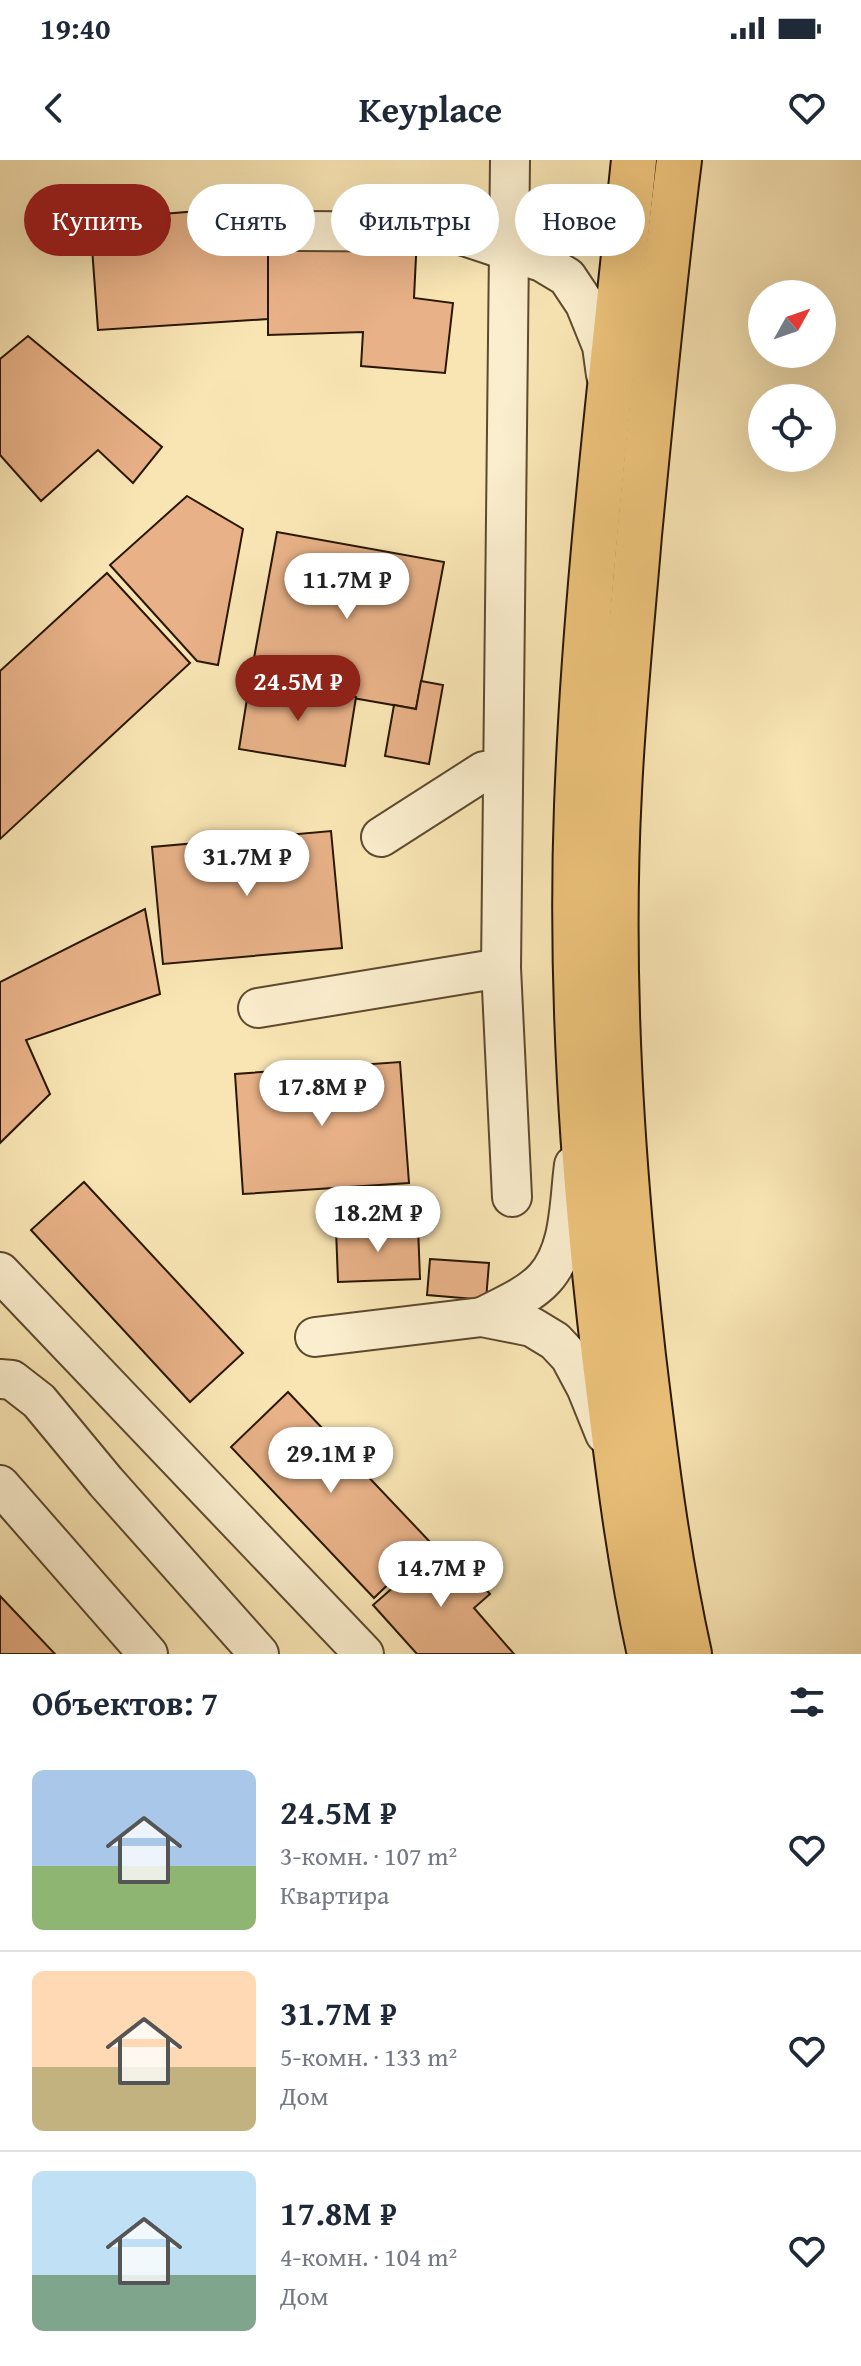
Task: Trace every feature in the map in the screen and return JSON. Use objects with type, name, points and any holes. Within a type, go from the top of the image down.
[{"type":"main road","points":[[634,160],[591,597],[577,807],[575,994],[585,1180],[619,1474],[650,1654]]},
{"type":"main road","points":[[679,160],[660,306],[618,793],[616,979],[623,1160],[640,1325],[659,1497],[689,1654]]},
{"type":"street","points":[[510,160],[501,968],[512,1197]]},
{"type":"street","points":[[660,306],[692,160]]},
{"type":"street","points":[[315,231],[452,232],[542,262],[567,277],[585,304],[602,346],[609,405]]},
{"type":"street","points":[[381,837],[484,771],[503,770]]},
{"type":"street","points":[[258,1008],[501,968]]},
{"type":"street","points":[[482,1317],[544,1280],[558,1260],[566,1232],[581,1107]]},
{"type":"street","points":[[0,1272],[358,1652]]},
{"type":"street","points":[[315,1337],[482,1317],[532,1327],[555,1341],[570,1357],[601,1423],[619,1474]]},
{"type":"street","points":[[0,1379],[12,1380],[39,1401],[106,1482],[259,1654]]},
{"type":"street","points":[[0,1485],[148,1654]]},
{"type":"building","points":[[187,212],[187,256],[269,256],[268,319],[98,330],[93,256],[171,256],[171,213]]},
{"type":"building","points":[[331,240],[331,256],[416,256],[414,298],[453,303],[445,373],[361,366],[363,332],[268,335],[268,256],[315,256],[315,241]]},
{"type":"building","points":[[28,336],[162,447],[133,483],[98,450],[41,501],[0,455],[0,359]]},
{"type":"building","points":[[187,496],[243,529],[218,665],[197,661],[110,565]]},
{"type":"building","points":[[277,532],[444,562],[416,709],[250,680]]},
{"type":"building","points":[[107,573],[190,663],[0,839],[0,671]]},
{"type":"building","points":[[250,680],[356,697],[345,766],[239,749]]},
{"type":"building","points":[[421,681],[443,685],[429,764],[385,756],[394,705],[416,709]]},
{"type":"building","points":[[331,831],[342,948],[163,964],[152,847]]},
{"type":"building","points":[[145,909],[160,994],[26,1040],[50,1094],[0,1143],[0,982]]},
{"type":"building","points":[[400,1062],[409,1183],[243,1194],[235,1074]]},
{"type":"building","points":[[84,1182],[243,1353],[190,1402],[31,1230]]},
{"type":"building","points":[[418,1226],[420,1279],[338,1282],[336,1229]]},
{"type":"building","points":[[430,1259],[489,1263],[486,1300],[427,1295]]},
{"type":"building","points":[[288,1392],[431,1543],[374,1598],[231,1447]]},
{"type":"building","points":[[444,1543],[490,1594],[474,1608],[514,1654],[417,1654],[373,1605]]},
{"type":"building","points":[[0,1596],[55,1654],[0,1654]]}]
